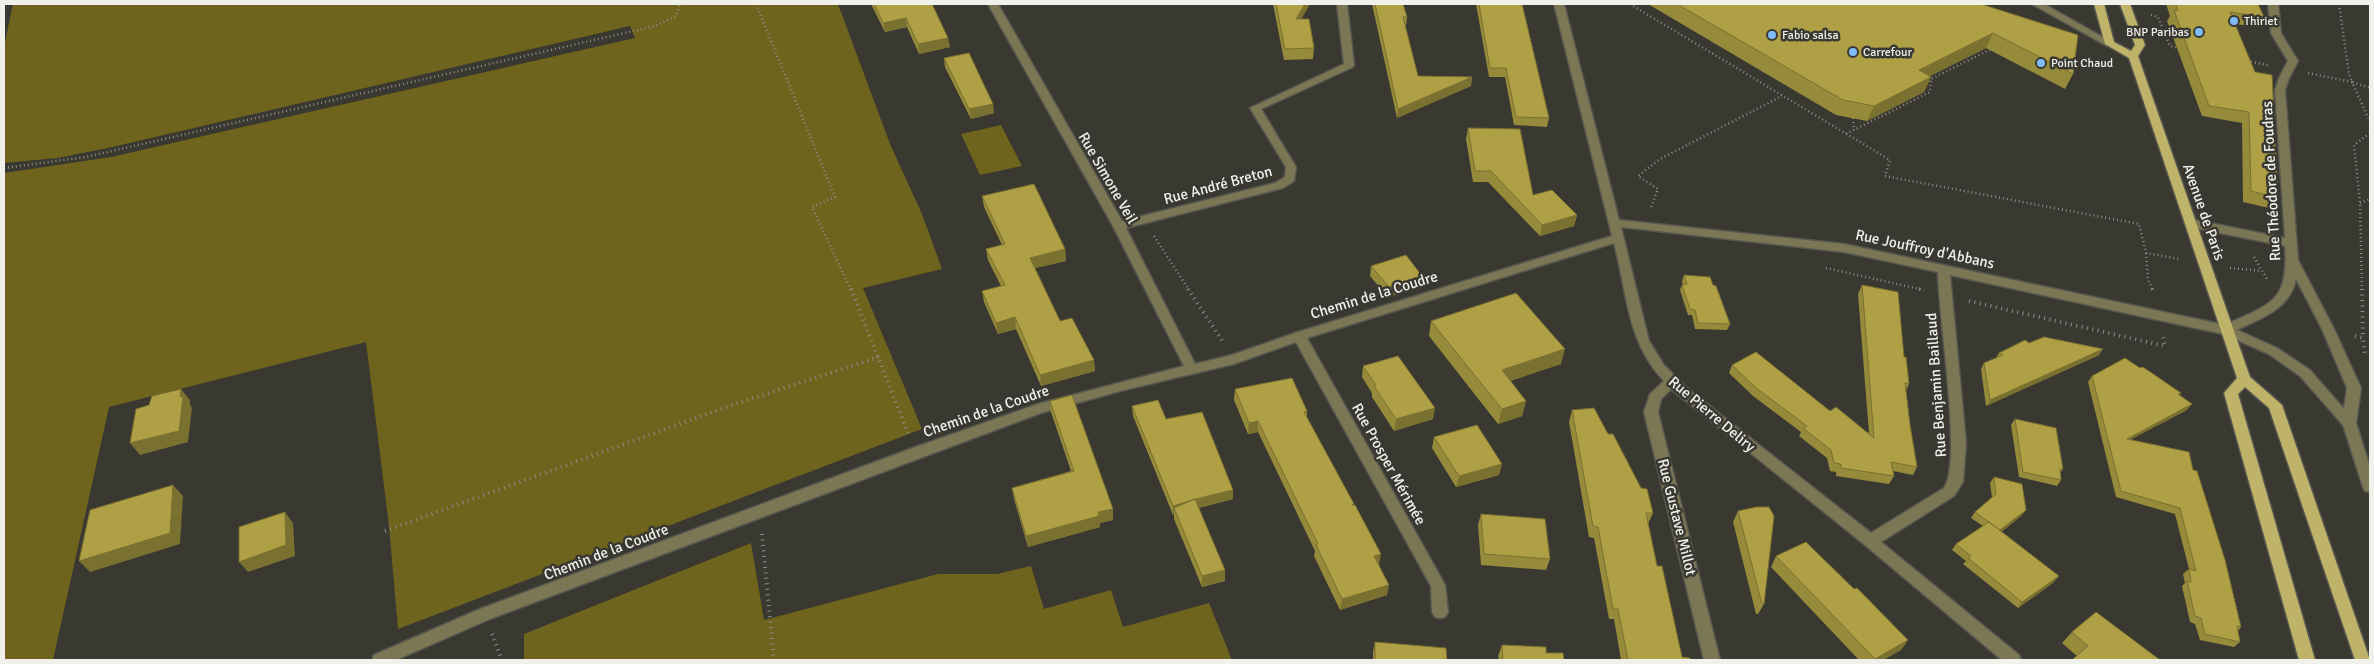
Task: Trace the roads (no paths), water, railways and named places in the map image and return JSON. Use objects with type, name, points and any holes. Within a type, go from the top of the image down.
[{"type":"main road","points":[[2099,4],[2110,44],[2133,56]]},
{"type":"main road","name":"Avenue de Paris","points":[[2127,7],[2140,46],[2133,56],[2244,379]]},
{"type":"main road","points":[[2307,660],[2231,393],[2244,379],[2276,405],[2363,660]]},
{"type":"street","name":"Rue Simone Veil","points":[[993,4],[1119,226],[1192,370]]},
{"type":"street","name":"Rue André Breton","points":[[1119,226],[1278,186],[1290,179],[1291,167],[1255,108],[1349,65],[1342,4]]},
{"type":"street","name":"Rue Pierre Deliry","points":[[1559,4],[1643,341],[1660,369],[1672,382],[2013,660]]},
{"type":"street","points":[[2037,4],[2110,44]]},
{"type":"street","name":"Rue Théodore de Foudras","points":[[2226,330],[2277,305],[2287,292],[2292,260],[2280,90],[2282,77],[2290,70],[2293,61],[2276,33],[2273,4]]},
{"type":"street","name":"Rue Jouffroy d'Abbans","points":[[1614,223],[1844,248],[2226,330],[2274,351],[2305,373],[2349,423]]},
{"type":"street","points":[[2190,224],[2291,244]]},
{"type":"street","name":"Chemin de la Coudre","points":[[380,660],[485,614],[1038,409],[1124,385],[1234,359],[1299,336],[1618,238]]},
{"type":"street","points":[[2292,260],[2328,329],[2354,388],[2349,423],[2370,487]]},
{"type":"street","name":"Rue Benjamin Baillaud","points":[[1870,542],[1949,492],[1956,482],[1959,443],[1944,290],[1944,269]]},
{"type":"street","name":"Rue Prosper Mérimée","points":[[1299,336],[1438,585],[1440,612]]},
{"type":"street","name":"Rue Gustave Millot","points":[[1672,382],[1658,391],[1652,402],[1650,412],[1712,660]]},
{"type":"place","name":"Thiriet","points":[[2234,21]]},
{"type":"place","name":"BNP Paribas","points":[[2199,32]]},
{"type":"place","name":"Fabio salsa","points":[[1772,35]]},
{"type":"place","name":"Carrefour","points":[[1853,52]]},
{"type":"place","name":"Point Chaud","points":[[2041,63]]}]
